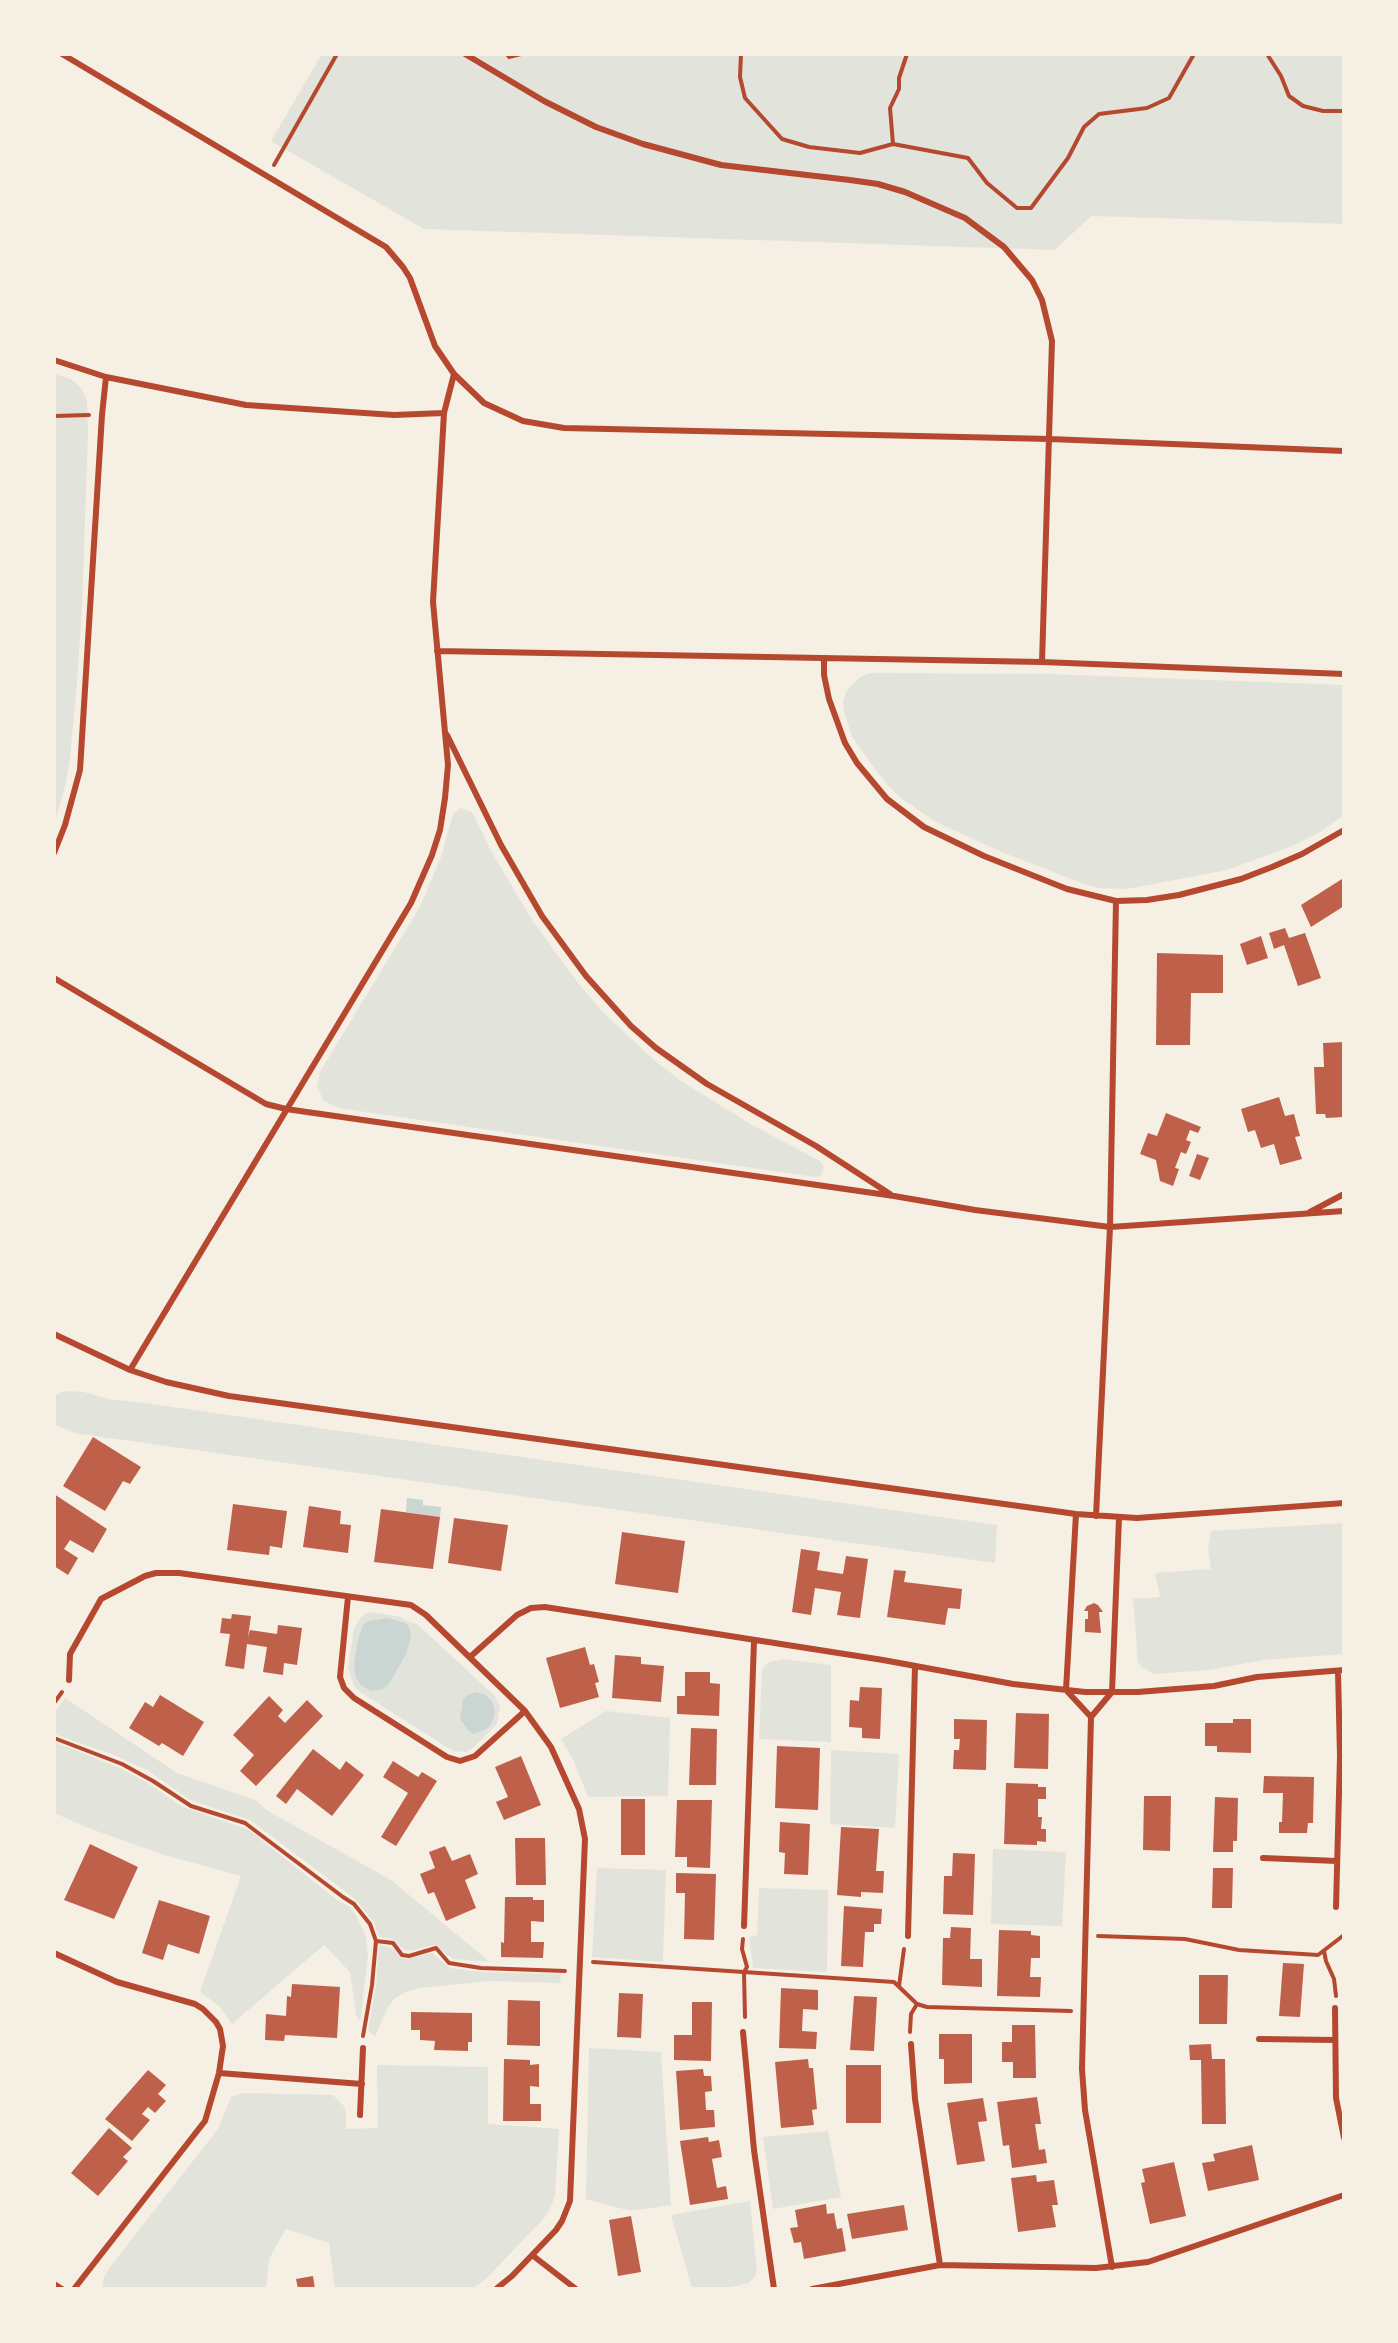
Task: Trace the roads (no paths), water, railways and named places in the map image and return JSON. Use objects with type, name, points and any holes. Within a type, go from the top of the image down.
[{"type":"street","points":[[62,54],[376,240],[395,257],[410,278],[435,346],[454,374],[484,403],[523,421],[564,428],[1050,439],[1344,451]]},
{"type":"street","points":[[465,54],[544,101],[596,127],[643,144],[732,166],[878,184],[925,199],[965,218],[986,231],[1004,247],[1032,280],[1042,300],[1052,341],[1042,662]]},
{"type":"street","points":[[54,360],[106,377],[246,405],[394,415],[444,413]]},
{"type":"street","points":[[130,1370],[405,913],[423,880],[440,830],[448,765],[433,602],[444,413],[454,374]]},
{"type":"street","points":[[54,853],[66,825],[80,770],[106,377]]},
{"type":"street","points":[[437,651],[1042,662],[1344,675]]},
{"type":"street","points":[[824,658],[828,699],[846,743],[872,782],[905,814],[924,827],[956,843],[1067,889],[1116,901],[1163,898],[1241,879],[1302,854],[1344,830]]},
{"type":"street","points":[[445,732],[501,845],[542,916],[586,976],[631,1026],[656,1048],[698,1078],[816,1146],[894,1196]]},
{"type":"street","points":[[1096,1516],[1110,1227],[1116,901]]},
{"type":"street","points":[[54,978],[266,1104],[285,1109],[894,1196],[975,1210],[1110,1227],[1344,1211]]},
{"type":"street","points":[[1306,1214],[1344,1194]]},
{"type":"street","points":[[54,1334],[130,1370],[166,1382],[229,1396],[1076,1514],[1119,1518],[1344,1503]]},
{"type":"street","points":[[1076,1514],[1065,1690],[1091,1717]]},
{"type":"street","points":[[1112,2267],[1084,2110],[1082,2069],[1091,1717],[1112,1692],[1119,1518]]},
{"type":"street","points":[[69,1680],[69,1654],[97,1605],[108,1595],[145,1576],[167,1572],[179,1573],[411,1605],[419,1609],[525,1711],[551,1747],[582,1819],[585,1839],[570,2201],[562,2221],[512,2276],[496,2289]]},
{"type":"street","points":[[348,1597],[340,1677],[348,1694],[363,1704],[447,1757],[460,1761],[476,1756],[525,1711]]},
{"type":"street","points":[[470,1658],[517,1615],[531,1608],[545,1607],[915,1666],[1013,1684],[1085,1692],[1214,1686],[1257,1677],[1341,1671],[1336,1908]]},
{"type":"street","points":[[744,1926],[754,1641]]},
{"type":"street","points":[[908,1936],[915,1666]]},
{"type":"street","points":[[1263,1858],[1337,1861]]},
{"type":"street","points":[[54,1953],[117,1982],[195,2004],[216,2022],[223,2046],[219,2073],[205,2121],[74,2289]]},
{"type":"street","points":[[1335,2008],[1336,2098],[1344,2138]]},
{"type":"street","points":[[742,2032],[753,2150],[774,2289]]},
{"type":"street","points":[[1259,2039],[1335,2040]]},
{"type":"street","points":[[910,2044],[915,2099],[940,2265]]},
{"type":"street","points":[[360,2115],[363,2048]]},
{"type":"street","points":[[219,2073],[362,2084]]},
{"type":"street","points":[[812,2289],[940,2265],[1112,2267],[1148,2262],[1344,2195]]},
{"type":"street","points":[[532,2255],[576,2289]]},
{"type":"street","points":[[54,2284],[62,2289]]}]
